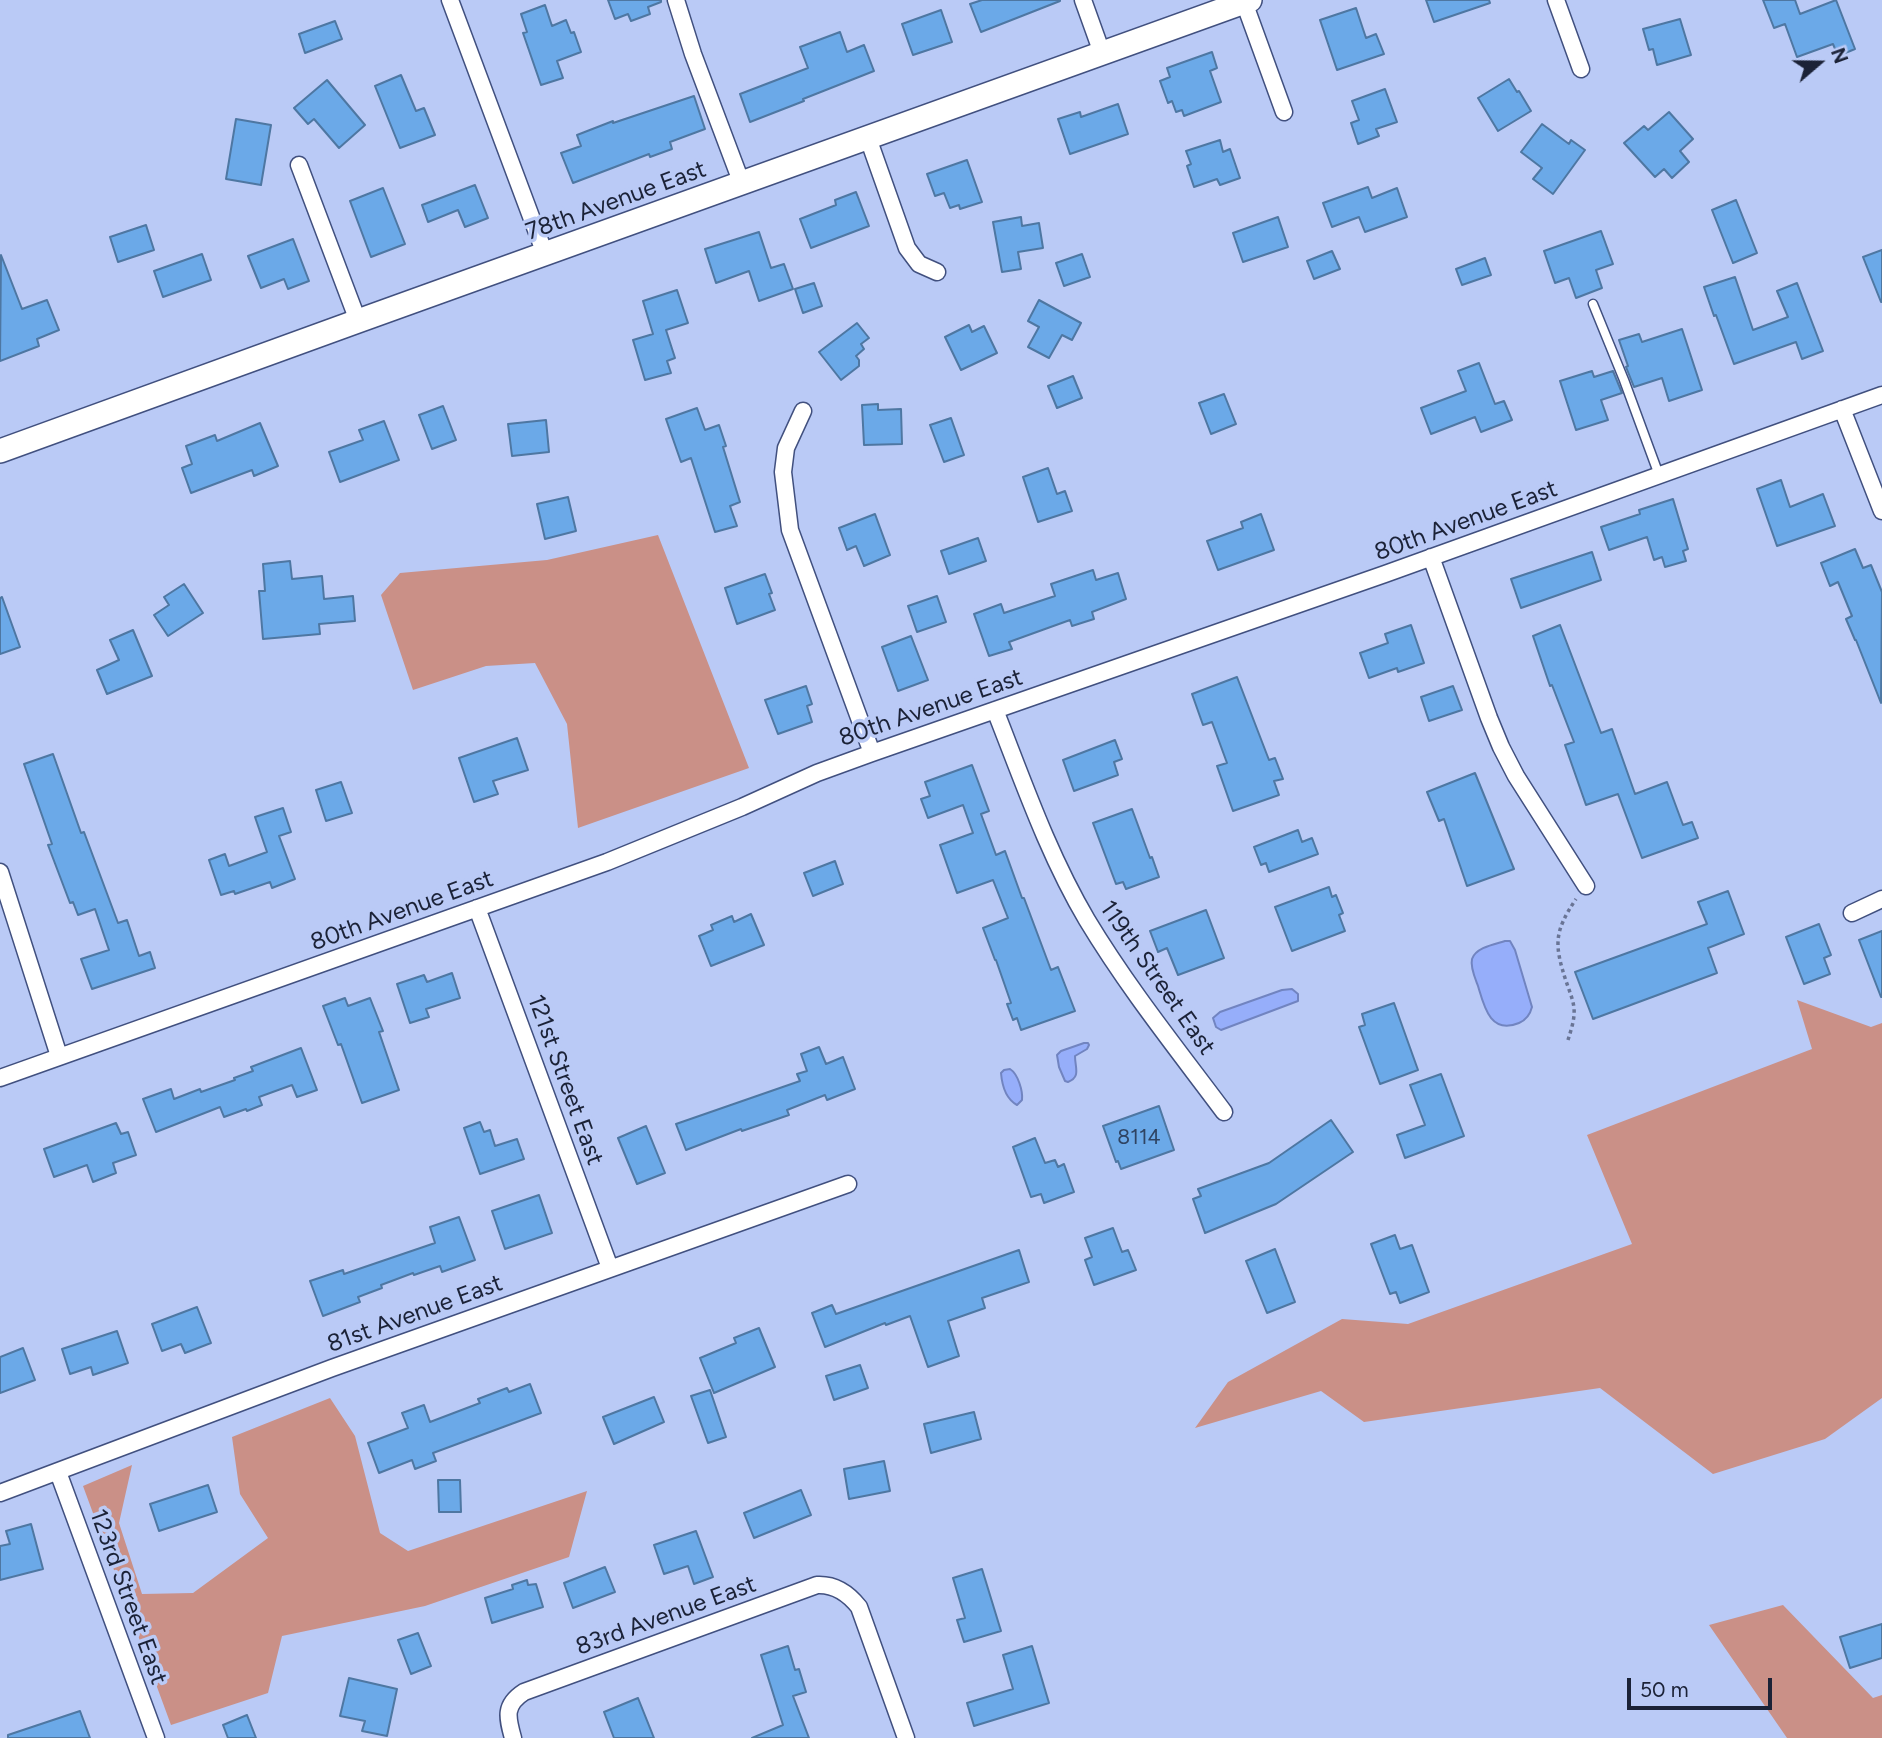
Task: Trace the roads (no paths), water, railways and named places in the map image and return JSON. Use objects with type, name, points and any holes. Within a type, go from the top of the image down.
[{"type":"street","points":[[450,0],[545,254]]},
{"type":"street","points":[[676,0],[741,184]]},
{"type":"street","points":[[1083,0],[1102,53]]},
{"type":"street","points":[[1556,0],[1581,69]]},
{"type":"street","points":[[1247,1],[1284,112]]},
{"type":"street","name":"78th Avenue East","points":[[0,451],[1247,1]]},
{"type":"street","points":[[868,138],[907,248],[919,264],[937,272]]},
{"type":"street","points":[[299,165],[358,320]]},
{"type":"street","name":"80th Avenue East","points":[[0,1078],[607,862],[872,752],[1431,557],[1882,395]]},
{"type":"street","points":[[1842,409],[1882,511]]},
{"type":"street","points":[[803,411],[786,449],[783,472],[790,530],[872,752]]},
{"type":"street","points":[[1431,557],[1501,747],[1516,776],[1586,886]]},
{"type":"street","name":"119th Street East","points":[[995,710],[1055,859],[1086,918],[1130,988],[1224,1112]]},
{"type":"street","points":[[0,872],[59,1056]]},
{"type":"street","points":[[1852,913],[1882,899]]},
{"type":"street","name":"121st Street East","points":[[477,908],[610,1268]]},
{"type":"street","name":"81st Avenue East","points":[[0,1493],[332,1368],[848,1184]]},
{"type":"street","name":"123rd Street East","points":[[58,1472],[156,1738]]},
{"type":"street","name":"83rd Avenue East","points":[[513,1738],[509,1708],[515,1699],[538,1686],[804,1590],[826,1585],[845,1592],[859,1606],[906,1738]]},
{"type":"lane","points":[[1593,304],[1659,475]]},
{"type":"water","points":[[1510,941],[1515,950],[1532,1007],[1524,1020],[1509,1026],[1495,1022],[1486,1010],[1472,965],[1472,959],[1478,952]]},
{"type":"water","points":[[1292,989],[1298,994],[1298,1001],[1221,1030],[1216,1027],[1213,1018],[1220,1012]]},
{"type":"water","points":[[1084,1043],[1089,1045],[1087,1049],[1075,1056],[1075,1078],[1065,1081],[1057,1055]]},
{"type":"water","points":[[1010,1069],[1018,1079],[1022,1092],[1022,1100],[1017,1105],[1007,1095],[1002,1082],[1001,1073]]}]
